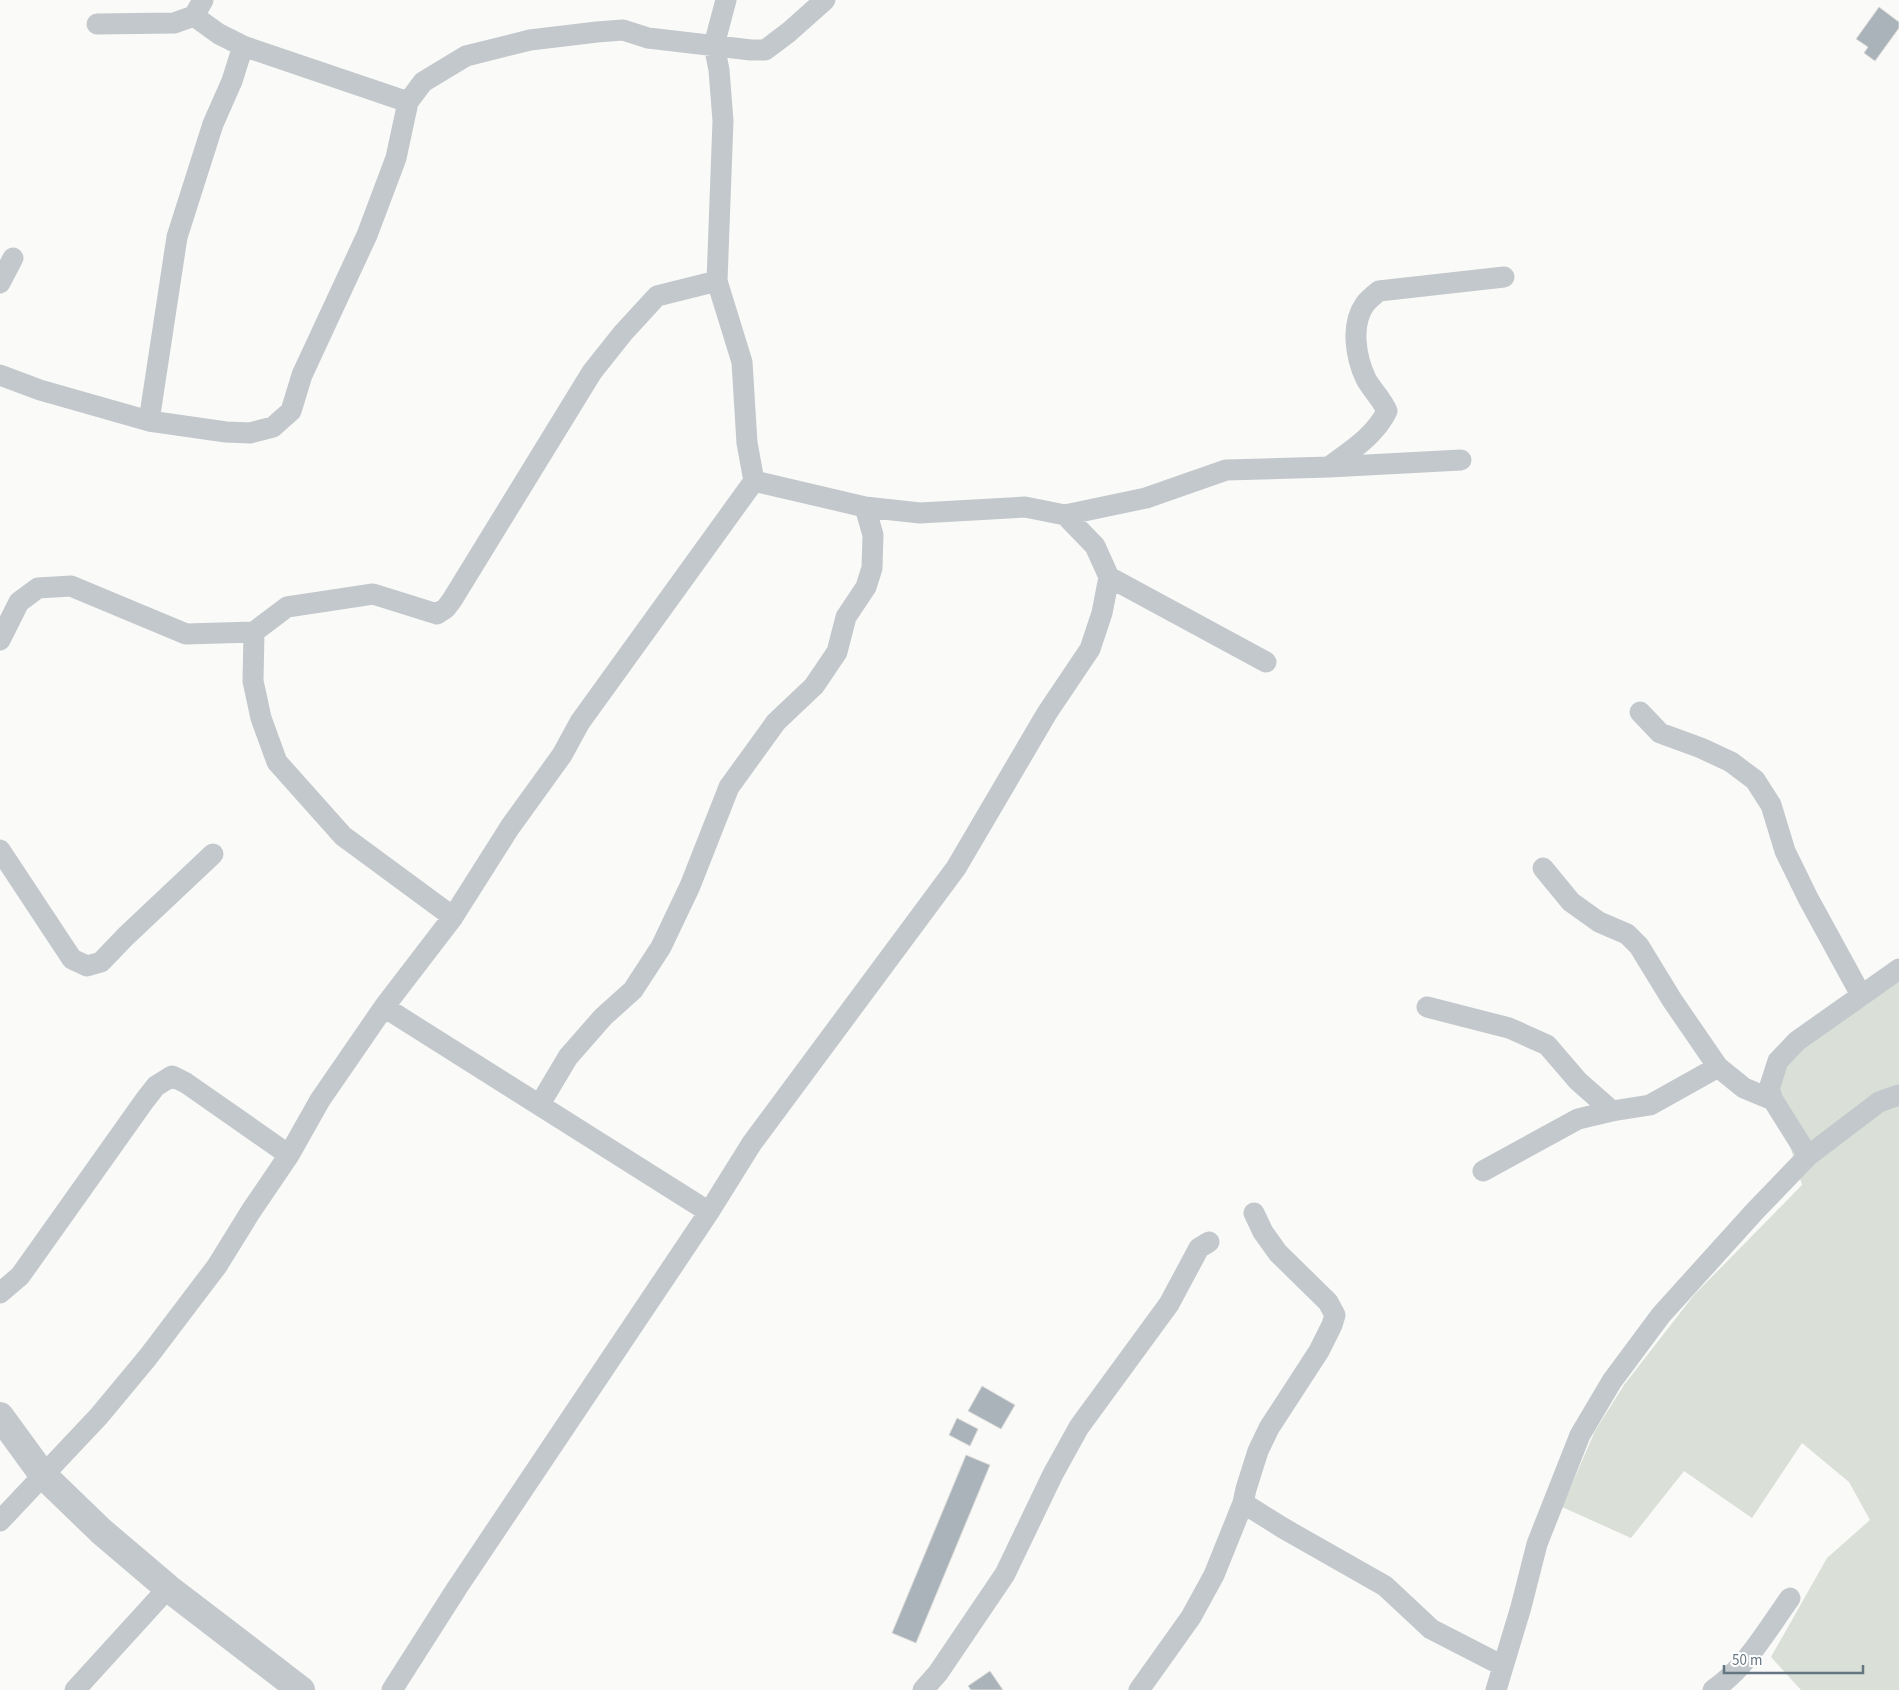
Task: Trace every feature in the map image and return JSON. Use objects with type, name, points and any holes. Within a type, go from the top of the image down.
[{"type":"street","points":[[0,1521],[99,1416],[148,1357],[217,1266],[289,1155],[320,1100],[384,1007],[453,918],[510,827],[562,755],[580,722],[754,481],[747,444],[742,362],[718,281],[723,121],[719,70],[714,45],[726,0]]},
{"type":"street","points":[[0,375],[40,390],[149,421],[226,432],[250,433],[273,427],[290,411],[302,375],[367,235],[396,158],[408,102],[423,82],[466,56],[530,40],[623,30],[648,38],[765,50],[789,32],[825,0]]},
{"type":"street","points":[[97,24],[174,24],[199,8],[219,34],[243,46],[408,102]]},
{"type":"street","points":[[149,421],[177,237],[213,124],[232,81],[243,46]]},
{"type":"street","points":[[0,283],[13,258]]},
{"type":"street","points":[[1329,467],[1370,436],[1382,422],[1387,411],[1384,403],[1367,380],[1357,356],[1357,321],[1365,304],[1379,291],[1504,277]]},
{"type":"street","points":[[0,640],[19,602],[38,588],[71,586],[186,634],[254,632],[287,607],[372,594],[437,614],[446,608],[592,372],[623,333],[657,296],[718,281]]},
{"type":"street","points":[[754,481],[865,507],[920,513],[1025,507],[1065,515],[1146,498],[1226,470],[1461,460]]},
{"type":"street","points":[[540,1104],[568,1057],[603,1017],[633,990],[661,947],[690,886],[729,787],[776,722],[814,686],[838,652],[846,617],[866,587],[872,568],[873,535],[865,507]]},
{"type":"street","points":[[392,1690],[457,1588],[709,1212],[752,1143],[956,868],[1047,713],[1090,649],[1102,613],[1109,577],[1095,546],[1065,515]]},
{"type":"street","points":[[1109,577],[1266,662]]},
{"type":"street","points":[[254,632],[253,681],[261,718],[277,762],[343,836],[453,918]]},
{"type":"street","points":[[1640,712],[1660,733],[1701,748],[1731,762],[1755,780],[1771,805],[1785,851],[1808,898],[1861,995]]},
{"type":"street","points":[[0,850],[72,959],[88,966],[101,962],[213,854]]},
{"type":"street","points":[[1543,868],[1571,902],[1599,922],[1627,934],[1640,946],[1672,1000],[1718,1066],[1744,1088],[1772,1100]]},
{"type":"street","points":[[1808,1156],[1772,1100],[1768,1089],[1778,1061],[1797,1041],[1899,969]]},
{"type":"street","points":[[384,1007],[709,1212]]},
{"type":"street","points":[[1427,1007],[1509,1028],[1547,1045],[1578,1081],[1612,1111]]},
{"type":"street","points":[[1483,1171],[1578,1119],[1650,1105],[1718,1066]]},
{"type":"street","points":[[0,1293],[20,1276],[156,1086],[172,1076],[186,1083],[289,1155]]},
{"type":"street","points":[[1496,1690],[1521,1607],[1537,1544],[1580,1435],[1612,1381],[1661,1315],[1755,1211],[1808,1156],[1879,1102],[1899,1095]]},
{"type":"street","points":[[1139,1690],[1192,1617],[1214,1575],[1243,1503],[1258,1451],[1269,1428],[1319,1351],[1332,1325],[1334,1315],[1328,1302],[1278,1253],[1263,1232],[1254,1213]]},
{"type":"street","points":[[923,1690],[938,1673],[1004,1574],[1053,1474],[1079,1427],[1168,1304],[1198,1248],[1209,1242]]},
{"type":"street","points":[[0,1416],[43,1475],[101,1531],[168,1588],[302,1690]]},
{"type":"street","points":[[1243,1503],[1385,1586],[1431,1628],[1503,1666]]},
{"type":"street","points":[[75,1690],[168,1588]]},
{"type":"street","points":[[1713,1690],[1728,1680],[1744,1662],[1790,1598]]},
{"type":"shaded area","points":[[1899,977],[1899,1690],[1801,1690],[1771,1657],[1827,1558],[1870,1520],[1849,1482],[1802,1443],[1752,1518],[1684,1471],[1631,1538],[1562,1507],[1595,1431],[1624,1385],[1694,1295],[1802,1185],[1768,1073]]},
{"type":"building","points":[[1879,7],[1899,22],[1899,28],[1875,61],[1864,53],[1868,47],[1856,39]]},
{"type":"building","points":[[982,1386],[1015,1405],[1001,1429],[968,1411]]},
{"type":"building","points":[[957,1418],[978,1429],[970,1446],[949,1435]]},
{"type":"building","points":[[966,1455],[990,1465],[916,1643],[892,1633]]},
{"type":"building","points":[[990,1671],[1003,1690],[971,1690],[968,1686]]}]
